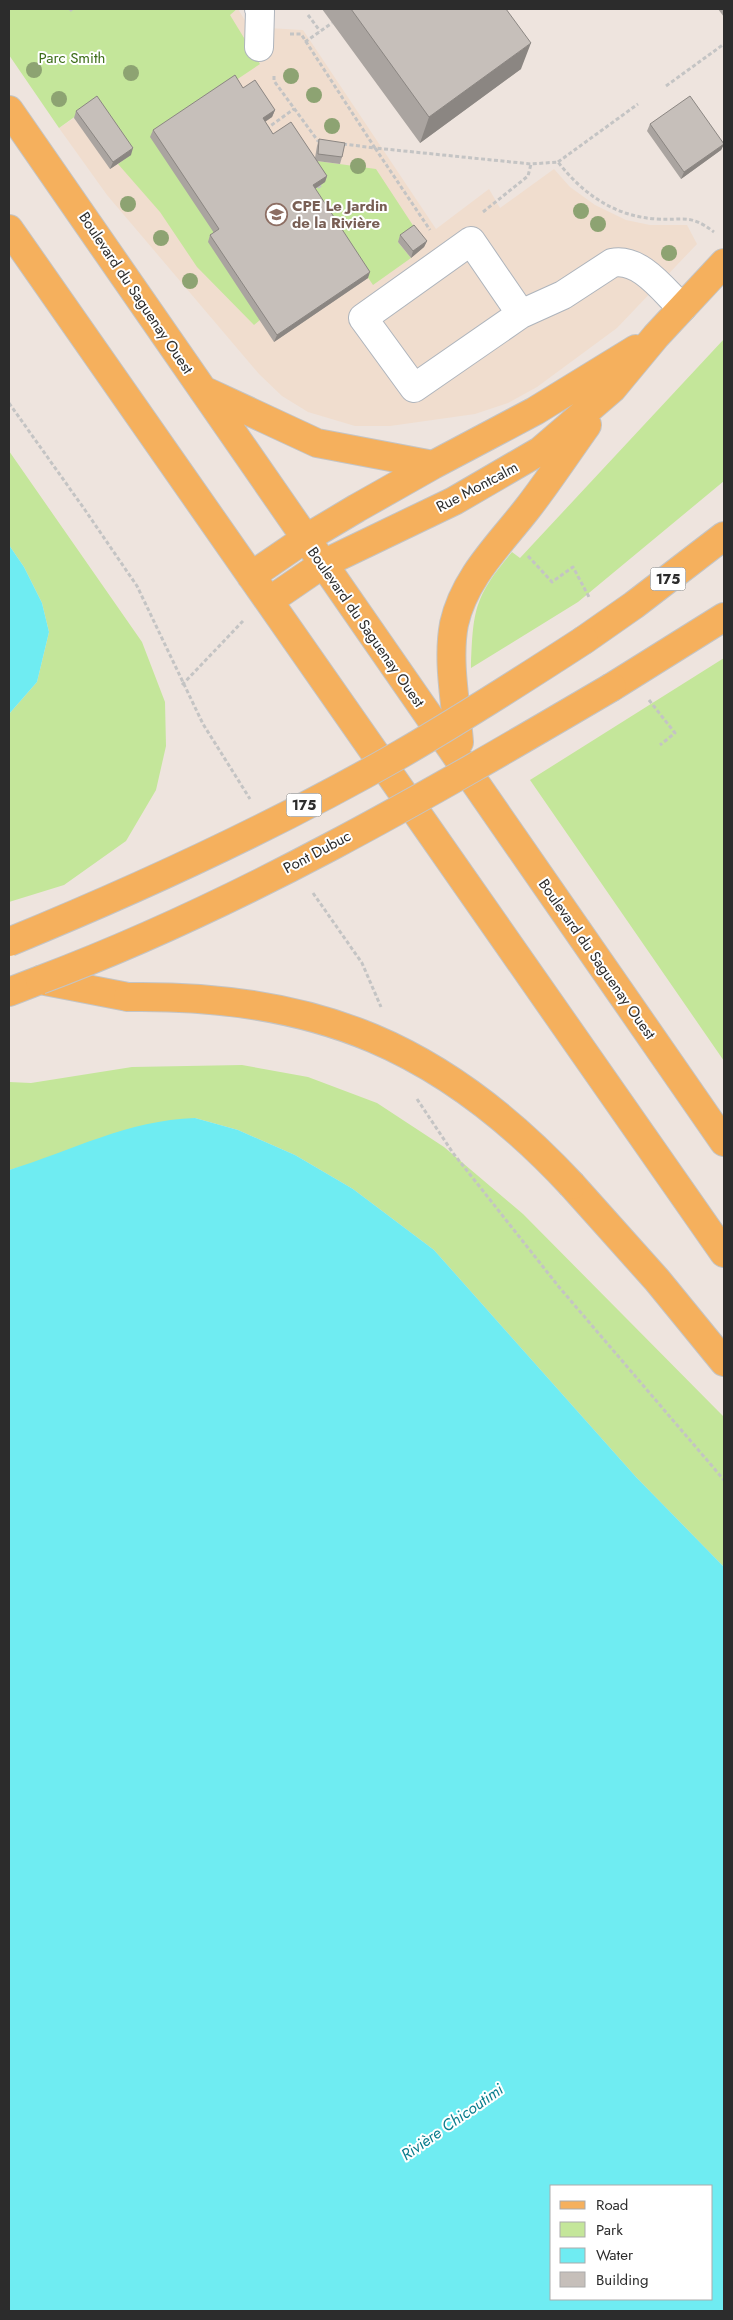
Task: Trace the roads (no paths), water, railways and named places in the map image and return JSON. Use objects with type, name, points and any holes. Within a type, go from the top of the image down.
[{"type":"main road","name":"Boulevard du Saguenay Ouest","points":[[9,110],[724,1142]]},
{"type":"main road","points":[[9,229],[724,1253]]},
{"type":"main road","name":"Rue Montcalm","points":[[269,601],[323,564],[454,501],[540,451],[612,390],[656,336],[724,264]]},
{"type":"main road","name":"Rue Montcalm","points":[[252,576],[305,539],[433,465],[535,411],[656,336]]},
{"type":"main road","points":[[202,389],[317,443],[433,465]]},
{"type":"main road","points":[[460,763],[452,660],[454,626],[458,606],[475,574],[528,507],[612,390]]},
{"type":"main road","name":"175","points":[[9,942],[108,901],[224,847],[400,754],[584,640],[634,605],[724,536]]},
{"type":"main road","name":"Pont Dubuc","points":[[9,992],[108,955],[237,894],[397,810],[612,687],[724,617]]},
{"type":"main road","points":[[40,980],[128,997],[209,999],[269,1007],[366,1035],[417,1058],[468,1090],[516,1129],[572,1185],[657,1280],[724,1362]]},
{"type":"lane","points":[[258,47],[260,10]]},
{"type":"lane","points":[[521,314],[471,241],[363,318],[414,388],[521,314],[563,295],[602,268],[618,262],[633,264],[639,268],[682,308]]},
{"type":"water","points":[[9,545],[24,567],[42,603],[49,632],[37,682],[9,714]]},
{"type":"water","name":"Rivière Chicoutimi","points":[[195,1118],[238,1130],[295,1155],[353,1189],[434,1250],[636,1477],[724,1567],[724,2311],[9,2311],[9,1170],[123,1130],[146,1124]]},
{"type":"place","name":"CPE Le Jardin de la Rivière","points":[[276,215]]},
{"type":"park label","name":"Parc Smith","points":[[72,58]]}]
